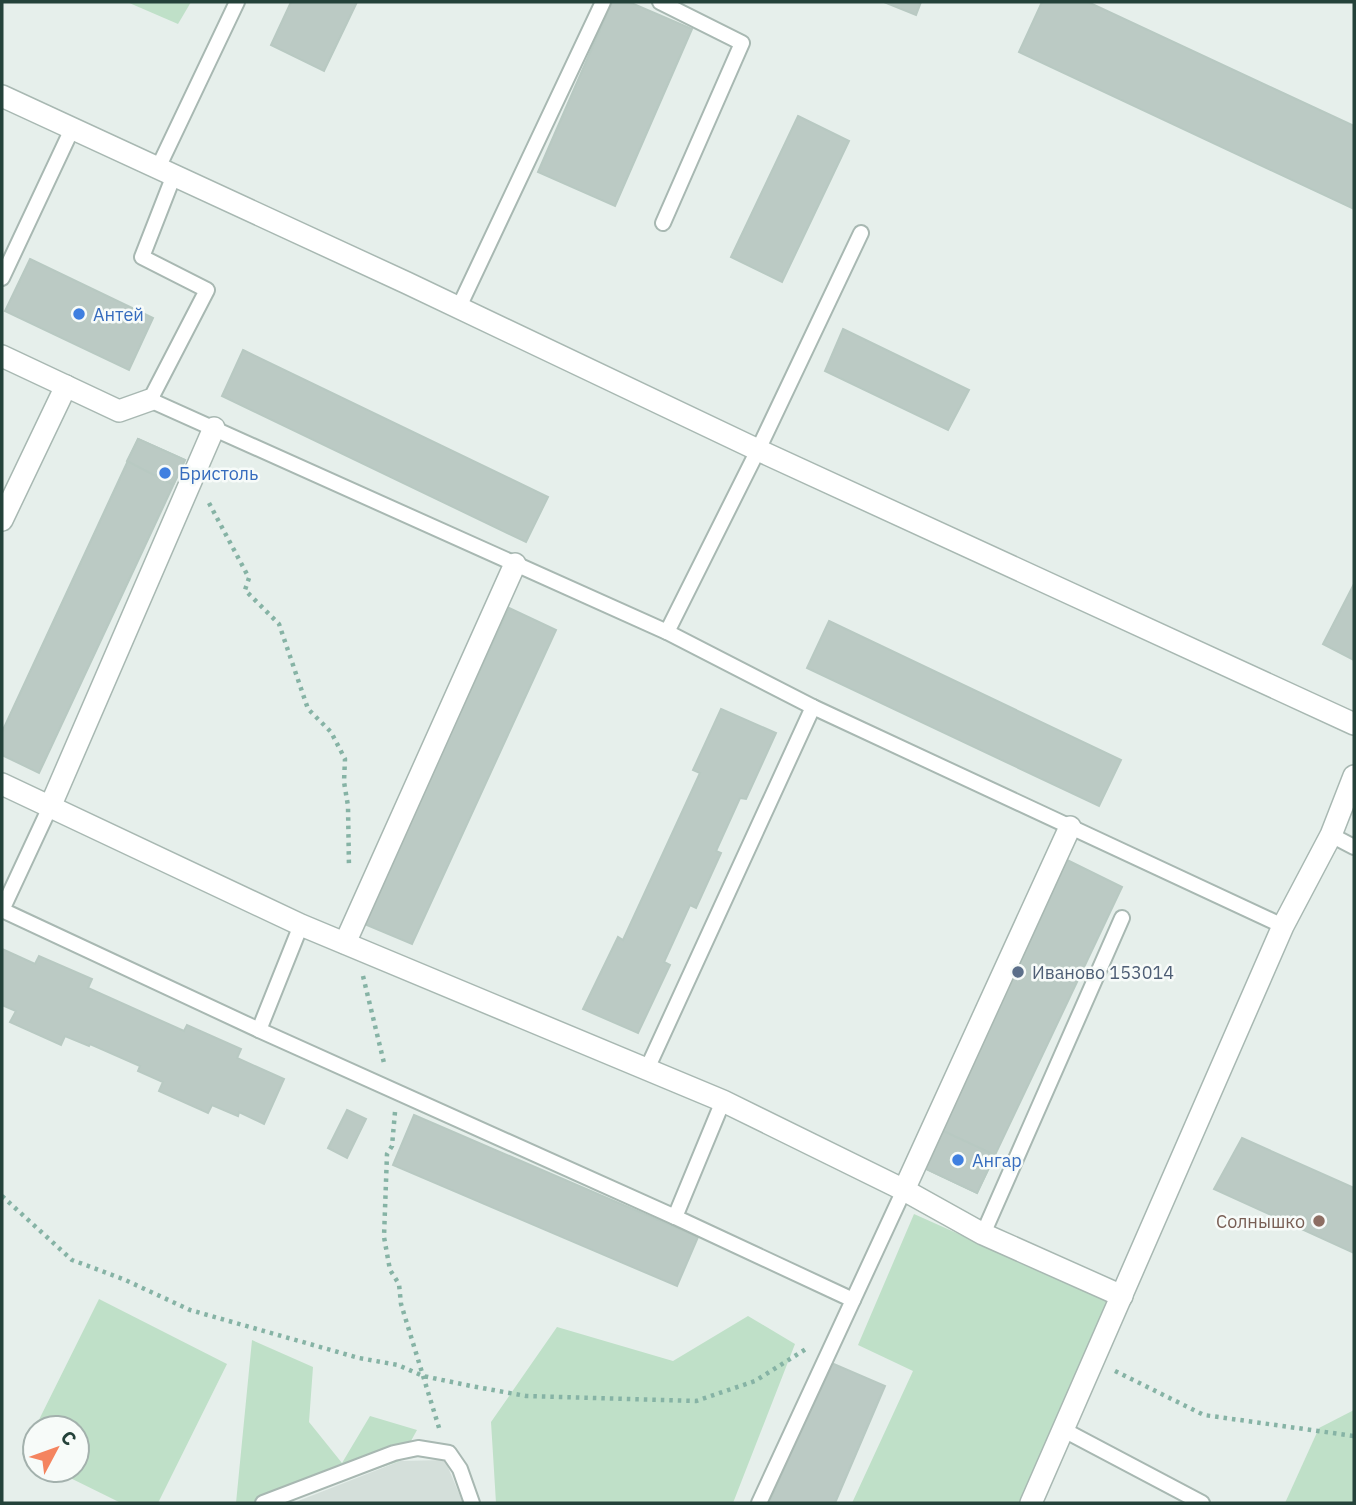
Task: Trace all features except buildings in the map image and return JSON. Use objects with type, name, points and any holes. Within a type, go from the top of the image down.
[{"type":"street","points":[[2,96],[458,307],[758,450],[1354,724]]},
{"type":"street","points":[[2,356],[119,411],[150,400]]},
{"type":"street","points":[[2,520],[66,386]]},
{"type":"street","points":[[50,807],[214,428]]},
{"type":"street","points":[[345,943],[516,564]]},
{"type":"street","points":[[1031,1503],[1283,926],[1331,835],[1354,776]]},
{"type":"street","points":[[2,784],[301,925],[723,1101],[904,1190],[983,1234],[1122,1296]]},
{"type":"street","points":[[904,1190],[1070,827]]},
{"type":"lane","points":[[237,2],[166,172],[142,257],[207,290],[150,400],[667,632],[813,707],[1283,926]]},
{"type":"lane","points":[[458,307],[603,2]]},
{"type":"lane","points":[[660,2],[742,43],[663,223]]},
{"type":"lane","points":[[2,278],[72,128]]},
{"type":"lane","points":[[667,632],[758,450],[861,233]]},
{"type":"lane","points":[[647,1069],[813,707]]},
{"type":"lane","points":[[50,807],[2,910],[853,1300]]},
{"type":"lane","points":[[1331,835],[1354,847]]},
{"type":"lane","points":[[983,1234],[1122,918]]},
{"type":"lane","points":[[259,1030],[301,925]]},
{"type":"lane","points":[[675,1217],[723,1101]]},
{"type":"lane","points":[[759,1503],[904,1190]]},
{"type":"lane","points":[[1062,1429],[1202,1503]]},
{"type":"lane","points":[[263,1503],[394,1453],[418,1448],[449,1453],[460,1469],[472,1503]]},
{"type":"path","points":[[207,500],[249,578],[246,590],[279,624],[308,709],[331,732],[345,759],[344,782],[351,859],[349,872]]},
{"type":"path","points":[[345,943],[359,958],[396,1115],[392,1146],[387,1154],[384,1237],[390,1270],[399,1284],[401,1304],[434,1418],[449,1453]]},
{"type":"path","points":[[2,1196],[72,1259],[190,1310],[359,1358],[398,1365],[423,1376],[526,1396],[696,1401],[755,1381],[840,1328]]},
{"type":"path","points":[[1093,1361],[1204,1415],[1354,1436]]},
{"type":"shaded area","points":[[445,1460],[463,1503],[293,1503],[400,1461]]},
{"type":"green space","points":[[127,2],[191,2],[178,24]]},
{"type":"green space","points":[[914,1214],[1109,1301],[1021,1503],[852,1503],[913,1371],[858,1345]]},
{"type":"green space","points":[[99,1299],[227,1364],[158,1503],[121,1503],[82,1484],[91,1484],[91,1414],[42,1414]]},
{"type":"green space","points":[[748,1316],[795,1344],[733,1503],[496,1503],[491,1422],[557,1327],[673,1361]]},
{"type":"green space","points":[[252,1340],[313,1367],[309,1422],[342,1463],[370,1416],[417,1430],[400,1461],[277,1503],[236,1503]]},
{"type":"green space","points":[[1354,1410],[1354,1503],[1285,1503],[1319,1428]]},
{"type":"place","name":"Антей","points":[[79,314]]},
{"type":"place","name":"Бристоль","points":[[165,473]]},
{"type":"place","name":"Иваново 153014","points":[[1018,972]]},
{"type":"place","name":"Ангар","points":[[958,1160]]},
{"type":"place","name":"Солнышко","points":[[1319,1221]]}]
